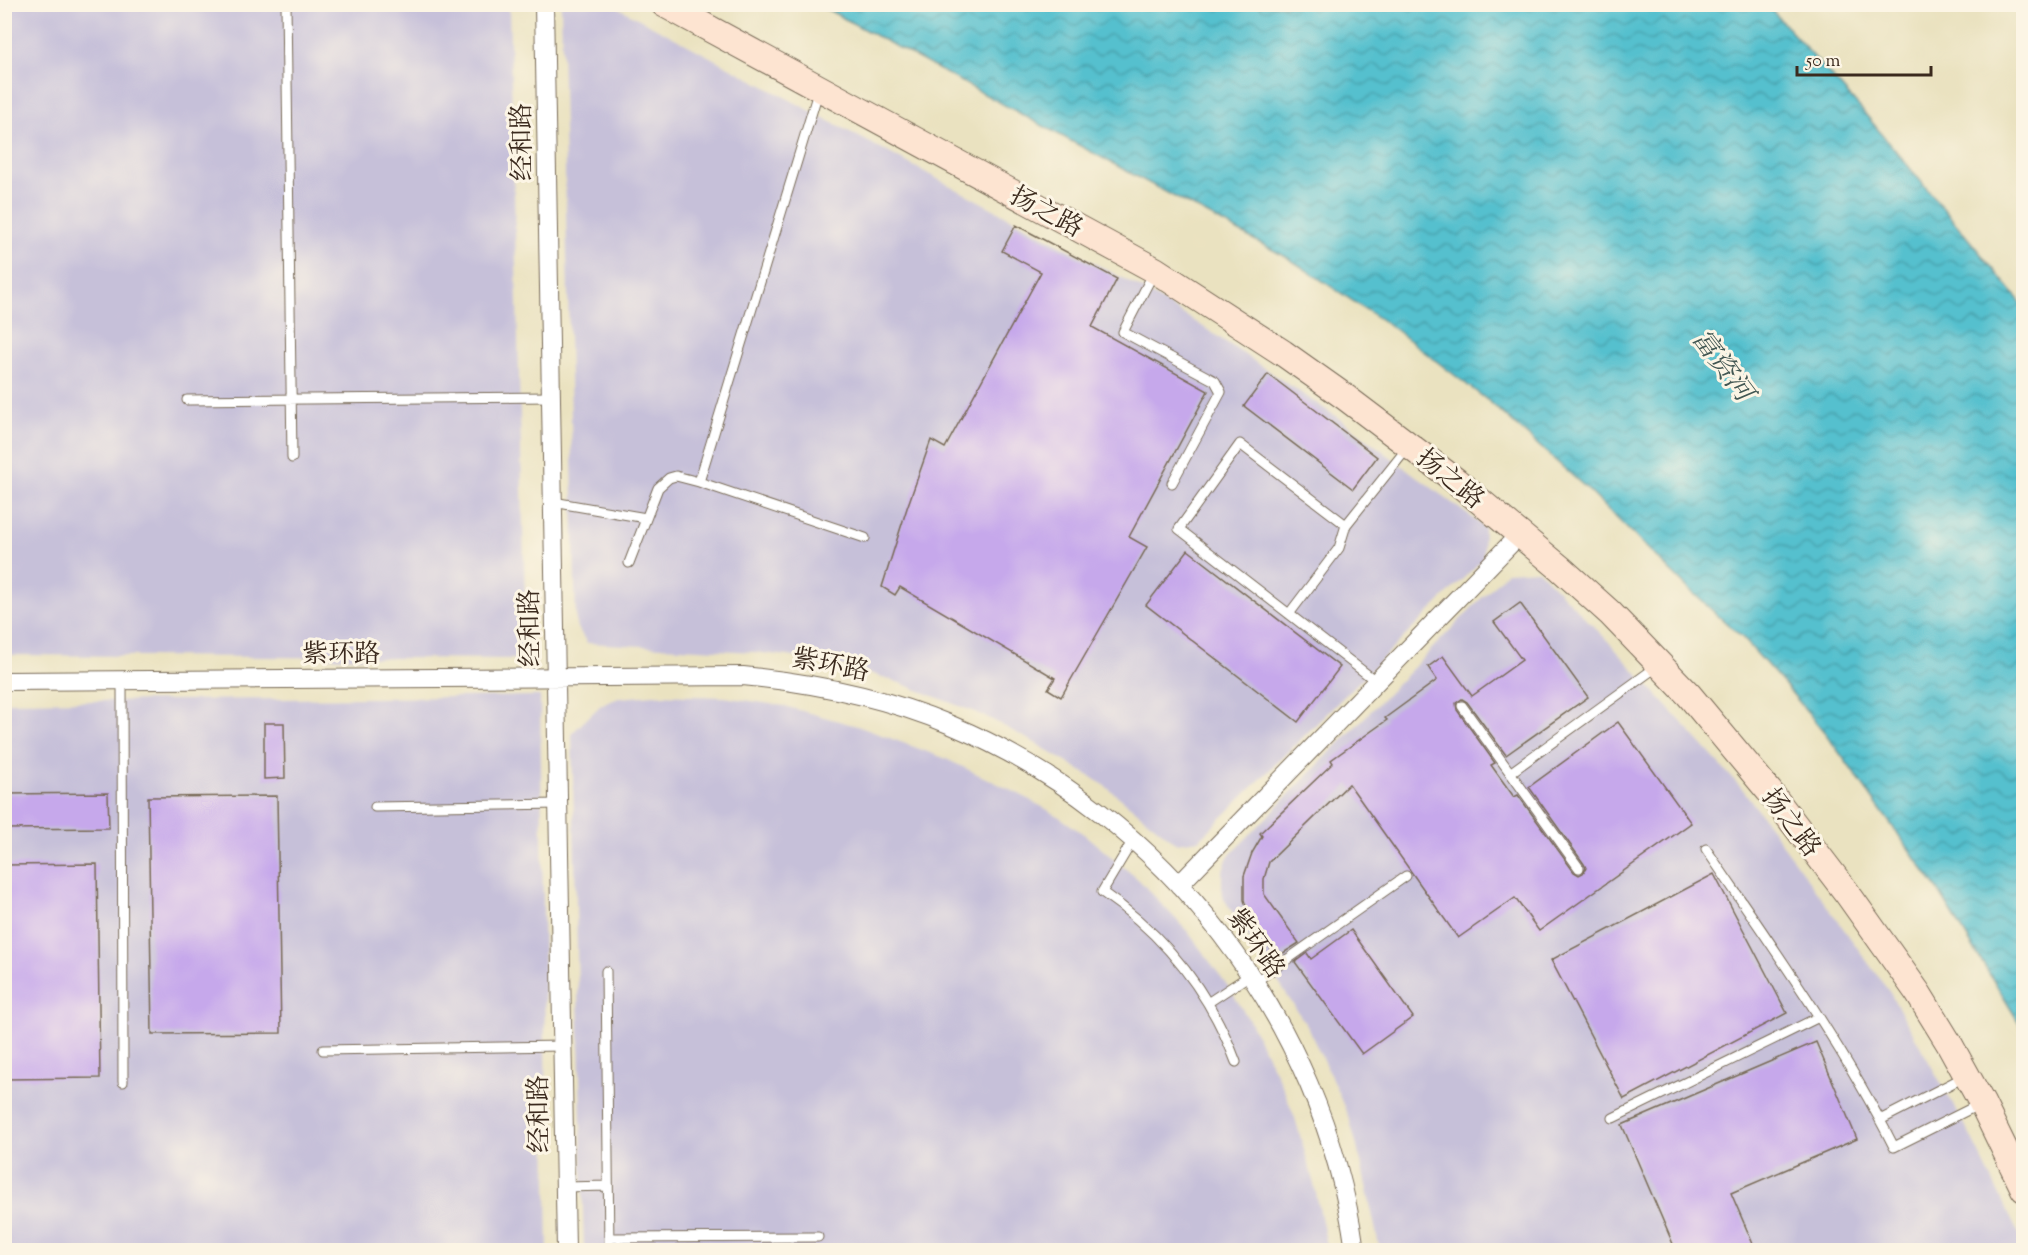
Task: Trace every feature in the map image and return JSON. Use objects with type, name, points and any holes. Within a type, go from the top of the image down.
[{"type":"street","name":"经和路","points":[[544,4],[566,1251]]},
{"type":"street","name":"扬之路","points":[[664,4],[1155,270],[1283,353],[1409,445],[1520,534],[1610,613],[1660,664],[1726,738],[1847,893],[1918,993],[1982,1103],[2024,1189]]},
{"type":"street","points":[[1179,885],[1520,534]]},
{"type":"street","name":"紫环路","points":[[4,681],[743,676],[808,684],[873,698],[950,724],[1023,759],[1080,797],[1133,840],[1179,885],[1218,929],[1253,978],[1297,1057],[1323,1120],[1346,1201],[1355,1251]]},
{"type":"lane","points":[[286,4],[292,458]]},
{"type":"lane","points":[[699,482],[819,88]]},
{"type":"lane","points":[[1155,270],[1123,332],[1215,381],[1221,392],[1172,483]]},
{"type":"lane","points":[[187,400],[551,397]]},
{"type":"lane","points":[[1346,525],[1240,444],[1179,529],[1377,682]]},
{"type":"lane","points":[[1289,614],[1339,548],[1346,525],[1409,445]]},
{"type":"lane","points":[[629,563],[658,488],[669,478],[676,476],[865,537]]},
{"type":"lane","points":[[553,502],[646,519]]},
{"type":"lane","points":[[1510,773],[1660,664]]},
{"type":"lane","points":[[122,680],[123,1082]]},
{"type":"lane","points":[[1462,706],[1579,868]]},
{"type":"lane","points":[[375,807],[558,804]]},
{"type":"lane","points":[[1133,840],[1102,892],[1123,906],[1162,940],[1189,973],[1209,1002],[1236,1062]]},
{"type":"lane","points":[[1706,849],[1820,1017],[1894,1147],[1982,1103]]},
{"type":"lane","points":[[1209,1002],[1253,978],[1406,876]]},
{"type":"lane","points":[[606,971],[609,1251]]},
{"type":"lane","points":[[1613,1118],[1820,1017]]},
{"type":"lane","points":[[323,1050],[562,1046]]},
{"type":"lane","points":[[1880,1120],[1966,1076]]},
{"type":"lane","points":[[565,1187],[608,1186]]},
{"type":"lane","points":[[609,1238],[818,1237]]},
{"type":"shaded area","points":[[4,5],[509,5],[526,635],[515,659],[5,655]]},
{"type":"shaded area","points":[[561,5],[613,5],[1137,286],[1199,324],[1344,422],[1484,527],[1483,559],[1199,840],[1176,843],[1104,785],[1035,743],[985,716],[900,683],[855,668],[788,656],[587,643],[576,625]]},
{"type":"shaded area","points":[[1538,570],[1606,639],[1744,791],[1890,993],[1967,1129],[2023,1243],[2023,1250],[1380,1250],[1350,1121],[1307,1026],[1224,899],[1222,873],[1228,857],[1507,572]]},
{"type":"shaded area","points":[[654,695],[724,697],[784,706],[857,726],[944,758],[1019,794],[1055,814],[1085,835],[1139,880],[1188,932],[1230,989],[1249,1020],[1282,1085],[1295,1118],[1315,1188],[1328,1250],[584,1250],[572,733],[601,705],[619,698]]},
{"type":"shaded area","points":[[540,696],[548,1250],[5,1250],[4,702]]},
{"type":"water","name":"富资河","points":[[819,5],[1767,5],[1861,109],[2023,305],[2023,1029],[1937,888],[1826,734],[1786,686],[1743,638],[1693,593],[1584,486],[1491,403],[1392,327],[1288,258]]},
{"type":"building","points":[[1016,225],[1117,279],[1092,327],[1208,391],[1129,537],[1147,547],[1061,697],[1048,689],[1055,678],[900,587],[895,595],[882,587],[931,440],[945,448],[1041,272],[1002,251]]},
{"type":"building","points":[[1268,374],[1377,457],[1353,489],[1244,406]]},
{"type":"building","points":[[1188,550],[1340,667],[1298,722],[1146,605]]},
{"type":"building","points":[[1520,603],[1588,697],[1506,755],[1467,702],[1462,699],[1456,703],[1457,710],[1495,763],[1491,765],[1514,797],[1518,795],[1574,872],[1579,875],[1583,873],[1586,868],[1584,864],[1529,787],[1618,722],[1691,823],[1539,931],[1515,898],[1458,938],[1349,784],[1269,862],[1264,879],[1264,894],[1299,943],[1277,957],[1251,921],[1244,900],[1244,876],[1252,853],[1262,836],[1260,833],[1333,763],[1331,760],[1387,720],[1385,718],[1437,680],[1428,667],[1443,656],[1472,696],[1522,660],[1494,622]]},
{"type":"building","points":[[264,723],[284,723],[285,778],[264,779]]},
{"type":"building","points":[[108,793],[109,828],[4,829],[4,794]]},
{"type":"building","points":[[277,796],[281,1033],[152,1034],[148,797]]},
{"type":"building","points":[[97,864],[100,1078],[4,1079],[4,865]]},
{"type":"building","points":[[1714,874],[1787,1013],[1624,1099],[1551,960]]},
{"type":"building","points":[[1351,930],[1413,1017],[1362,1054],[1295,962],[1307,953],[1311,959]]},
{"type":"building","points":[[1816,1042],[1857,1139],[1731,1193],[1756,1251],[1676,1251],[1622,1125]]}]
